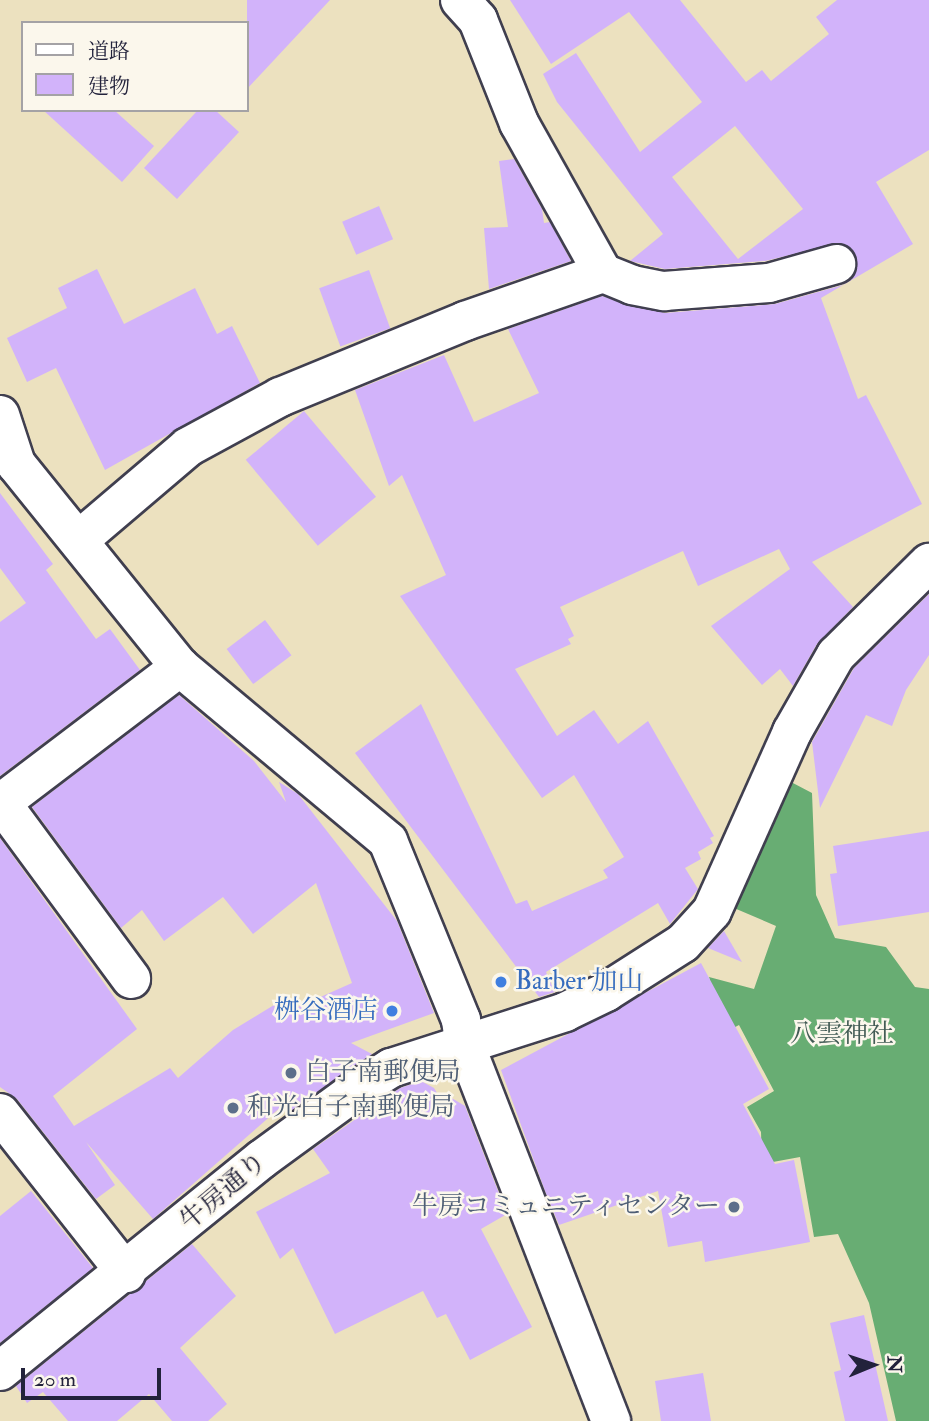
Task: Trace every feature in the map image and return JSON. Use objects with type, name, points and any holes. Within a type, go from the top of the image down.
[{"type":"street","points":[[460,0],[478,20],[519,123],[603,272],[632,285],[664,291],[769,283],[836,264]]},
{"type":"street","points":[[80,539],[188,447],[280,397],[465,321],[603,272]]},
{"type":"street","points":[[0,415],[8,467],[80,539],[180,667],[388,841],[461,1020],[464,1042],[611,1421]]},
{"type":"street","name":"牛房通り","points":[[0,1371],[126,1273],[262,1159],[359,1088],[391,1068],[464,1042],[565,1012],[607,992],[682,943],[712,911],[792,732],[836,656],[889,598],[929,563]]},
{"type":"street","points":[[131,979],[0,802],[180,667]]},
{"type":"street","points":[[0,1113],[126,1273]]},
{"type":"green space","name":"八雲神社","points":[[791,782],[812,793],[816,895],[835,938],[886,947],[915,987],[929,989],[929,1421],[896,1421],[869,1303],[838,1234],[814,1237],[800,1157],[762,1164],[761,1132],[747,1107],[774,1091],[739,1025],[724,1033],[709,977],[754,989],[776,926],[734,908]]},
{"type":"building","points":[[247,0],[330,0],[248,88]]},
{"type":"building","points":[[510,0],[680,0],[746,82],[762,70],[771,81],[829,34],[816,17],[837,0],[929,0],[929,150],[876,182],[913,244],[821,298],[858,399],[866,395],[922,504],[812,562],[853,607],[817,644],[793,686],[780,669],[762,685],[711,626],[790,569],[779,549],[698,586],[683,551],[560,607],[574,636],[568,639],[571,644],[515,669],[557,736],[594,710],[618,744],[648,721],[714,836],[710,838],[713,843],[698,852],[701,859],[685,868],[698,889],[670,924],[658,903],[546,972],[555,992],[539,997],[355,753],[421,704],[516,904],[527,900],[532,911],[608,878],[603,870],[624,857],[574,775],[542,798],[400,596],[446,575],[402,475],[389,486],[355,390],[444,355],[474,422],[539,393],[508,329],[602,296],[665,313],[775,304],[843,285],[857,270],[857,259],[841,243],[765,261],[665,269],[630,261],[663,234],[557,102],[543,74],[576,53],[640,152],[702,102],[629,12],[551,64]],"holes":[[[735,126],[803,209],[738,259],[672,177]]]},
{"type":"building","points":[[45,112],[116,112],[154,146],[122,182]]},
{"type":"building","points":[[196,112],[217,112],[239,132],[177,199],[144,168]]},
{"type":"building","points":[[514,159],[542,209],[544,223],[550,222],[571,261],[489,289],[484,228],[508,227],[499,161]]},
{"type":"building","points":[[379,206],[393,239],[356,255],[342,222]]},
{"type":"building","points":[[97,269],[124,324],[195,288],[217,334],[232,326],[260,383],[105,470],[56,368],[27,382],[7,338],[67,308],[58,288]]},
{"type":"building","points":[[369,270],[390,328],[340,346],[319,288]]},
{"type":"building","points":[[304,411],[376,497],[318,546],[246,460]]},
{"type":"building","points":[[0,493],[53,564],[46,570],[96,639],[110,629],[140,670],[0,776],[0,622],[26,603],[0,568]]},
{"type":"building","points":[[929,594],[929,655],[906,690],[892,726],[866,715],[820,808],[812,742],[854,668]]},
{"type":"building","points":[[265,620],[291,655],[253,684],[227,649]]},
{"type":"building","points":[[179,695],[254,761],[286,802],[279,782],[298,794],[397,921],[434,1013],[351,1043],[372,1054],[288,1113],[283,1105],[153,1219],[86,1142],[115,1185],[96,1199],[17,1099],[0,1087],[0,838],[137,1029],[53,1096],[74,1126],[170,1068],[178,1078],[233,1030],[274,1005],[280,1015],[352,983],[316,883],[253,934],[223,897],[164,941],[142,910],[121,928],[32,807]]},
{"type":"building","points":[[929,831],[929,912],[838,926],[830,874],[837,873],[833,846]]},
{"type":"building","points":[[724,931],[742,962],[708,948]]},
{"type":"building","points":[[701,963],[769,1089],[743,1104],[775,1164],[794,1160],[810,1242],[705,1262],[702,1241],[668,1247],[658,1191],[559,1225],[545,1191],[501,1070]]},
{"type":"building","points":[[421,1081],[434,1088],[442,1101],[450,1097],[465,1106],[507,1214],[481,1229],[532,1327],[470,1360],[446,1314],[437,1318],[423,1291],[335,1334],[293,1248],[280,1259],[256,1212],[330,1173],[313,1149],[400,1088]]},
{"type":"building","points":[[31,1191],[93,1268],[0,1343],[0,1216]]},
{"type":"building","points":[[192,1244],[236,1296],[180,1348],[227,1404],[208,1421],[172,1421],[149,1394],[117,1421],[68,1421],[43,1392],[27,1403],[16,1386]]},
{"type":"building","points":[[864,1315],[888,1421],[845,1421],[834,1372],[841,1370],[830,1323]]},
{"type":"building","points":[[703,1373],[711,1421],[661,1421],[655,1381]]},
{"type":"place","name":"Barber 加山","points":[[501,982]]},
{"type":"place","name":"桝谷酒店","points":[[392,1011]]},
{"type":"place","name":"白子南郵便局","points":[[291,1073]]},
{"type":"place","name":"和光白子南郵便局","points":[[233,1108]]},
{"type":"place","name":"牛房コミュニティセンター","points":[[734,1207]]}]
